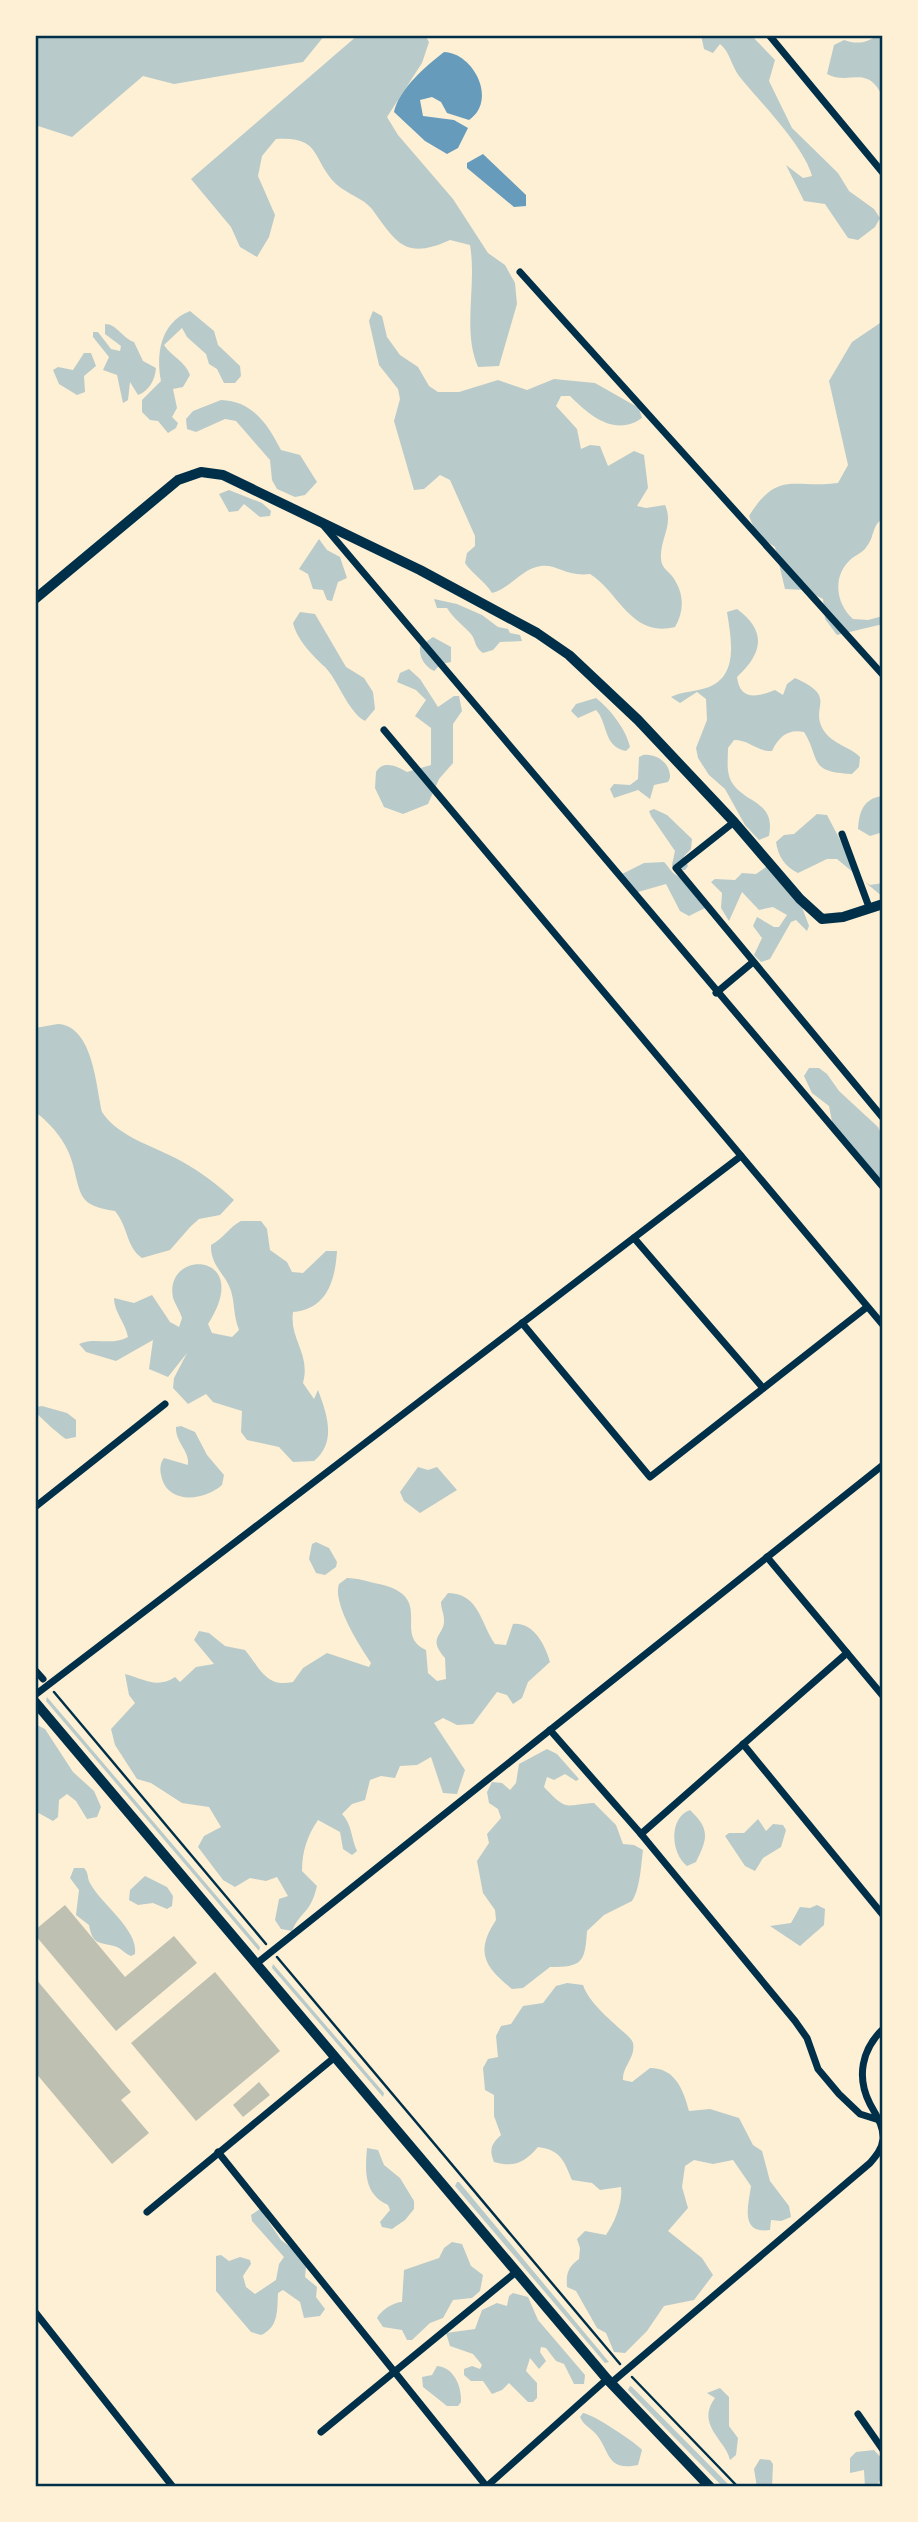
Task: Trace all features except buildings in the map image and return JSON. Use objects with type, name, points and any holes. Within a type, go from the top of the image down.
[{"type":"main road","points":[[35,599],[141,508],[178,480],[194,473],[223,475],[505,615],[569,655],[631,712],[734,822],[800,899],[822,919],[843,918],[883,904]]},
{"type":"main road","points":[[37,1707],[609,2381],[710,2487]]},
{"type":"street","points":[[769,35],[883,173]]},
{"type":"street","points":[[520,272],[883,675]]},
{"type":"street","points":[[322,523],[716,993],[883,1187]]},
{"type":"street","points":[[384,730],[883,1325]]},
{"type":"street","points":[[734,822],[676,868],[883,1118]]},
{"type":"street","points":[[842,834],[869,907]]},
{"type":"street","points":[[716,993],[753,962]]},
{"type":"street","points":[[35,1695],[45,1682],[741,1156]]},
{"type":"street","points":[[634,1238],[763,1388]]},
{"type":"street","points":[[522,1323],[650,1477],[867,1307]]},
{"type":"street","points":[[35,1507],[165,1404]]},
{"type":"street","points":[[256,1964],[883,1465]]},
{"type":"street","points":[[767,1557],[883,1696]]},
{"type":"street","points":[[641,1834],[847,1653]]},
{"type":"street","points":[[35,1670],[45,1682]]},
{"type":"street","points":[[550,1730],[641,1834],[795,2021],[807,2038],[818,2069],[832,2086],[860,2114],[879,2120]]},
{"type":"street","points":[[743,1744],[883,1915]]},
{"type":"street","points":[[218,2152],[487,2487],[609,2381],[626,2371],[870,2163],[883,2141],[879,2120],[868,2100],[862,2069],[864,2055],[883,2029]]},
{"type":"street","points":[[147,2212],[335,2057]]},
{"type":"street","points":[[321,2432],[516,2272]]},
{"type":"street","points":[[35,2312],[173,2487]]},
{"type":"street","points":[[858,2414],[883,2450]]},
{"type":"path","points":[[45,1682],[626,2371],[738,2487]]},
{"type":"shaded area","points":[[35,35],[325,35],[303,62],[174,84],[143,76],[72,137],[35,125]]},
{"type":"shaded area","points":[[358,35],[425,35],[429,42],[422,63],[387,117],[398,135],[453,199],[488,253],[505,265],[515,283],[517,304],[499,366],[478,367],[473,353],[470,323],[470,245],[450,240],[423,249],[404,245],[368,205],[336,184],[309,145],[291,139],[276,139],[262,156],[258,176],[275,215],[269,237],[257,257],[240,247],[231,227],[191,179]]},
{"type":"shaded area","points":[[701,35],[751,35],[775,60],[769,81],[792,128],[838,173],[849,191],[874,209],[880,218],[875,227],[858,240],[848,238],[825,204],[804,201],[786,165],[803,178],[812,176],[800,151],[739,76],[723,47],[720,44],[713,53],[704,49]]},
{"type":"shaded area","points":[[877,35],[883,35],[883,98],[877,87],[864,78],[843,78],[827,74],[834,45],[844,40],[865,42]]},
{"type":"shaded area","points":[[190,311],[214,331],[218,345],[240,366],[241,376],[235,383],[224,383],[217,369],[209,364],[206,354],[187,337],[182,328],[164,345],[185,366],[190,375],[183,387],[173,389],[177,408],[172,417],[178,423],[176,428],[168,433],[158,421],[150,420],[142,412],[142,400],[161,381],[160,350],[166,331],[180,316]]},
{"type":"shaded area","points":[[373,311],[382,316],[387,337],[400,355],[418,367],[429,386],[438,392],[459,392],[498,380],[527,390],[554,379],[595,383],[639,408],[642,418],[632,423],[613,425],[594,417],[570,396],[561,396],[556,406],[577,429],[581,449],[590,445],[600,446],[608,466],[634,451],[644,455],[648,488],[637,506],[646,508],[665,505],[668,519],[661,561],[676,582],[681,595],[682,608],[675,627],[660,629],[636,620],[590,574],[574,574],[547,566],[534,568],[492,593],[465,563],[467,553],[475,546],[475,536],[450,480],[440,475],[424,489],[414,490],[394,421],[400,399],[398,389],[379,365],[369,321]]},
{"type":"shaded area","points":[[883,321],[883,518],[865,548],[844,567],[840,574],[838,590],[843,606],[853,619],[868,620],[883,616],[883,624],[837,635],[825,619],[823,599],[805,590],[785,589],[775,547],[757,535],[749,516],[759,501],[778,486],[838,483],[848,465],[829,381],[852,342]]},
{"type":"shaded area","points":[[105,324],[113,326],[134,342],[143,361],[156,368],[151,384],[142,393],[138,395],[130,382],[128,400],[123,403],[117,375],[103,370],[109,357],[93,337],[93,332],[98,332],[111,349],[120,351],[121,346],[105,334]]},
{"type":"shaded area","points":[[84,353],[91,353],[96,366],[84,376],[85,392],[77,395],[59,384],[53,370],[58,367],[73,370]]},
{"type":"shaded area","points":[[221,400],[232,401],[251,410],[265,423],[281,450],[300,455],[317,482],[305,495],[295,497],[277,489],[272,480],[270,460],[236,421],[225,419],[196,432],[187,429],[186,419],[193,411]]},
{"type":"shaded area","points":[[229,490],[262,503],[271,511],[270,516],[260,517],[244,504],[238,511],[229,512],[219,494]]},
{"type":"shaded area","points":[[319,539],[327,550],[340,557],[347,578],[338,582],[332,601],[327,600],[323,590],[313,589],[308,574],[299,569]]},
{"type":"shaded area","points":[[434,599],[457,604],[482,615],[498,627],[520,635],[522,641],[500,642],[493,650],[483,653],[471,634],[447,608],[437,608]]},
{"type":"shaded area","points":[[737,609],[753,626],[758,642],[752,659],[737,677],[742,690],[746,694],[756,695],[775,690],[783,695],[787,684],[795,678],[809,685],[820,697],[819,715],[824,731],[860,757],[859,767],[852,774],[838,773],[822,767],[804,732],[784,735],[772,751],[734,740],[728,748],[729,777],[743,794],[768,815],[769,836],[759,840],[745,825],[725,789],[709,775],[698,758],[696,748],[707,720],[706,699],[697,692],[680,703],[671,697],[709,687],[725,674],[731,655],[727,612]]},
{"type":"shaded area","points":[[300,612],[315,614],[346,667],[364,678],[373,692],[375,709],[365,721],[353,711],[330,673],[298,636],[293,623]]},
{"type":"shaded area","points":[[433,637],[451,647],[451,662],[441,664],[434,671],[425,664],[420,650],[420,646]]},
{"type":"shaded area","points":[[409,669],[420,679],[438,707],[454,696],[459,696],[462,711],[453,724],[453,763],[439,779],[428,804],[403,814],[384,807],[375,788],[376,772],[382,766],[395,766],[407,772],[431,765],[431,728],[415,716],[426,700],[416,690],[397,682],[400,673]]},
{"type":"shaded area","points":[[596,698],[621,726],[630,747],[626,751],[613,745],[596,710],[578,718],[571,711],[576,704]]},
{"type":"shaded area","points":[[653,756],[666,764],[670,773],[668,782],[654,785],[650,799],[638,790],[614,798],[610,789],[614,784],[630,785],[638,779],[639,757]]},
{"type":"shaded area","points":[[883,796],[883,832],[870,836],[858,829],[861,811],[871,799]]},
{"type":"shaded area","points":[[654,809],[667,815],[692,839],[691,849],[684,856],[688,866],[685,870],[675,870],[672,865],[675,851],[651,816],[649,811]]},
{"type":"shaded area","points":[[817,814],[827,815],[860,878],[837,859],[827,859],[798,873],[789,868],[783,860],[776,842],[784,835],[794,834]]},
{"type":"shaded area","points":[[664,862],[674,874],[699,891],[707,907],[689,916],[680,911],[666,884],[638,892],[620,875],[644,863]]},
{"type":"shaded area","points":[[769,865],[802,907],[809,926],[807,931],[796,920],[791,922],[770,959],[761,962],[754,955],[762,938],[753,926],[757,917],[779,927],[787,915],[773,907],[759,910],[742,892],[729,921],[721,908],[722,893],[711,882],[715,879],[735,880],[742,873],[756,874]]},
{"type":"shaded area","points":[[865,882],[870,885],[883,883],[883,897]]},
{"type":"shaded area","points":[[58,1024],[70,1027],[86,1046],[95,1073],[102,1112],[109,1121],[138,1141],[195,1169],[234,1200],[220,1215],[199,1219],[170,1250],[142,1258],[137,1253],[115,1211],[94,1206],[84,1198],[71,1157],[63,1142],[35,1112],[35,1028]]},
{"type":"shaded area","points":[[809,1068],[819,1068],[827,1074],[839,1091],[878,1127],[883,1137],[883,1192],[833,1127],[829,1106],[812,1093],[804,1076]]},
{"type":"shaded area","points":[[241,1221],[261,1221],[267,1229],[270,1250],[287,1262],[292,1272],[303,1273],[326,1251],[337,1251],[334,1273],[327,1292],[314,1305],[293,1312],[294,1330],[304,1363],[303,1383],[314,1399],[318,1390],[327,1418],[326,1445],[314,1461],[293,1462],[279,1447],[247,1440],[241,1432],[242,1411],[213,1402],[206,1394],[188,1404],[173,1388],[174,1378],[187,1353],[168,1377],[149,1369],[153,1340],[116,1361],[86,1352],[79,1344],[116,1341],[128,1337],[114,1298],[134,1303],[152,1295],[170,1322],[179,1327],[182,1318],[173,1298],[174,1282],[181,1271],[192,1265],[204,1265],[215,1271],[221,1282],[220,1300],[208,1324],[212,1333],[232,1337],[239,1330],[232,1296],[229,1285],[213,1259],[211,1245]]},
{"type":"shaded area","points":[[37,1407],[67,1413],[76,1420],[76,1437],[66,1439],[46,1422],[36,1412]]},
{"type":"shaded area","points":[[181,1426],[195,1432],[207,1455],[224,1475],[222,1485],[198,1497],[172,1493],[162,1479],[160,1468],[164,1458],[188,1465],[187,1455],[176,1432],[176,1427]]},
{"type":"shaded area","points":[[418,1467],[428,1470],[437,1467],[457,1490],[420,1513],[404,1501],[400,1492]]},
{"type":"shaded area","points":[[316,1542],[329,1548],[337,1562],[336,1567],[325,1575],[316,1573],[309,1559],[312,1544]]},
{"type":"shaded area","points":[[347,1578],[379,1584],[396,1590],[406,1598],[410,1606],[412,1635],[416,1643],[426,1650],[428,1673],[437,1681],[446,1679],[445,1658],[437,1641],[444,1625],[441,1602],[448,1593],[467,1598],[473,1604],[495,1644],[506,1645],[513,1624],[520,1624],[532,1630],[545,1648],[550,1662],[528,1682],[522,1698],[513,1704],[507,1695],[497,1692],[473,1724],[457,1725],[443,1718],[434,1723],[465,1770],[457,1794],[443,1793],[431,1757],[417,1765],[400,1766],[395,1778],[381,1776],[370,1780],[365,1800],[352,1804],[342,1814],[350,1827],[357,1851],[352,1855],[343,1849],[340,1832],[318,1820],[306,1844],[302,1871],[317,1886],[311,1902],[292,1931],[281,1929],[275,1920],[279,1899],[288,1896],[277,1877],[266,1881],[250,1878],[235,1887],[223,1880],[198,1847],[204,1836],[221,1827],[209,1807],[182,1803],[151,1783],[137,1779],[115,1745],[111,1729],[135,1703],[129,1695],[125,1674],[156,1683],[175,1677],[180,1682],[196,1667],[214,1664],[194,1640],[199,1631],[209,1633],[225,1646],[245,1650],[264,1675],[276,1682],[293,1682],[303,1668],[327,1653],[369,1667],[371,1663],[343,1614],[340,1603],[339,1584]]},
{"type":"shaded area","points":[[47,1697],[260,1947],[259,1951],[46,1701]]},
{"type":"shaded area","points":[[35,1724],[45,1729],[73,1772],[94,1791],[101,1807],[97,1817],[87,1819],[76,1801],[67,1794],[59,1800],[58,1817],[53,1821],[35,1811]]},
{"type":"shaded area","points":[[547,1749],[557,1754],[579,1779],[576,1781],[565,1774],[554,1780],[547,1777],[544,1787],[562,1804],[594,1803],[616,1825],[623,1844],[634,1845],[643,1850],[640,1877],[632,1901],[604,1915],[587,1931],[585,1950],[580,1961],[569,1966],[550,1967],[523,1988],[512,1989],[489,1965],[484,1950],[496,1920],[495,1910],[483,1893],[477,1861],[489,1843],[487,1834],[501,1818],[498,1809],[489,1803],[487,1792],[492,1782],[502,1783],[510,1790],[516,1783],[519,1764]]},
{"type":"shaded area","points":[[690,1810],[701,1823],[705,1835],[696,1862],[687,1866],[678,1853],[674,1836],[678,1820]]},
{"type":"shaded area","points":[[758,1819],[766,1831],[773,1824],[783,1825],[786,1830],[781,1847],[763,1858],[755,1871],[745,1866],[725,1836],[729,1833],[744,1833]]},
{"type":"shaded area","points":[[74,1868],[86,1870],[95,1891],[131,1936],[135,1954],[131,1956],[117,1947],[95,1940],[89,1925],[76,1915],[79,1890],[70,1878]]},
{"type":"shaded area","points":[[145,1876],[167,1887],[173,1896],[172,1906],[167,1909],[153,1903],[138,1905],[129,1900],[130,1890]]},
{"type":"shaded area","points":[[817,1905],[825,1909],[824,1925],[800,1946],[770,1926],[791,1923],[800,1907],[810,1908]]},
{"type":"shaded area","points":[[273,1964],[384,2093],[383,2097],[272,1968]]},
{"type":"shaded area","points":[[567,1983],[583,1985],[594,2004],[631,2039],[633,2053],[623,2080],[632,2082],[650,2068],[659,2069],[677,2081],[689,2111],[710,2109],[739,2118],[753,2145],[762,2151],[770,2181],[789,2206],[791,2217],[781,2221],[771,2220],[770,2230],[754,2228],[748,2217],[751,2186],[733,2160],[713,2164],[694,2160],[685,2166],[682,2187],[688,2208],[668,2231],[702,2258],[713,2275],[694,2300],[664,2306],[647,2331],[625,2353],[614,2352],[606,2333],[597,2328],[576,2291],[567,2287],[567,2274],[579,2259],[577,2239],[585,2231],[606,2235],[618,2212],[621,2187],[600,2190],[592,2183],[572,2180],[561,2158],[546,2148],[538,2147],[529,2157],[514,2164],[494,2162],[491,2151],[501,2135],[494,2116],[494,2095],[485,2090],[483,2068],[488,2059],[498,2057],[496,2036],[501,2026],[511,2024],[523,2006],[543,2003],[556,1986]]},
{"type":"shaded area","points":[[367,2148],[378,2150],[384,2165],[400,2178],[414,2201],[414,2209],[392,2229],[382,2227],[380,2222],[390,2210],[370,2188],[366,2174]]},
{"type":"shaded area","points":[[457,2182],[609,2362],[605,2363],[455,2186]]},
{"type":"shaded area","points":[[260,2209],[281,2240],[298,2253],[306,2267],[305,2277],[317,2287],[316,2297],[325,2309],[320,2316],[304,2318],[300,2302],[283,2290],[278,2293],[274,2323],[261,2335],[251,2332],[216,2291],[216,2256],[221,2255],[229,2261],[240,2257],[250,2260],[251,2264],[243,2276],[246,2287],[255,2294],[276,2280],[279,2264],[284,2257],[252,2221],[251,2215]]},
{"type":"shaded area","points":[[452,2242],[462,2244],[471,2266],[483,2275],[480,2291],[472,2298],[453,2300],[443,2318],[430,2323],[412,2340],[407,2340],[402,2330],[383,2327],[377,2318],[379,2315],[392,2305],[402,2302],[404,2270],[439,2258],[444,2248]]},
{"type":"shaded area","points":[[513,2293],[528,2297],[538,2320],[585,2375],[584,2384],[574,2384],[564,2364],[556,2361],[546,2348],[541,2347],[540,2352],[546,2361],[539,2369],[530,2358],[526,2371],[537,2383],[537,2398],[533,2402],[528,2402],[509,2383],[492,2394],[483,2381],[471,2381],[464,2375],[464,2369],[472,2366],[480,2369],[482,2365],[473,2354],[450,2346],[446,2333],[475,2329],[482,2310],[497,2303],[507,2306],[509,2296]]},
{"type":"shaded area","points":[[437,2366],[448,2370],[456,2379],[461,2396],[458,2406],[447,2406],[423,2387],[422,2377],[432,2375]]},
{"type":"shaded area","points":[[630,2386],[731,2487],[723,2487],[628,2390]]},
{"type":"shaded area","points":[[720,2388],[729,2397],[729,2426],[738,2438],[736,2455],[730,2460],[708,2416],[715,2398],[707,2393]]},
{"type":"shaded area","points":[[583,2413],[639,2447],[642,2450],[638,2465],[620,2465],[614,2462],[601,2440],[580,2417]]},
{"type":"shaded area","points":[[874,2450],[883,2460],[883,2475],[876,2487],[865,2487],[864,2470],[850,2473],[850,2458],[856,2452]]},
{"type":"shaded area","points":[[760,2459],[770,2460],[773,2464],[772,2487],[757,2487],[754,2469]]},
{"type":"water","points":[[444,52],[465,60],[479,79],[482,90],[482,102],[469,120],[447,113],[441,102],[432,97],[420,100],[423,116],[454,120],[468,128],[458,148],[447,154],[425,141],[394,112],[407,87]]},
{"type":"water","points":[[483,154],[526,195],[526,206],[514,207],[467,168],[467,163]]}]
